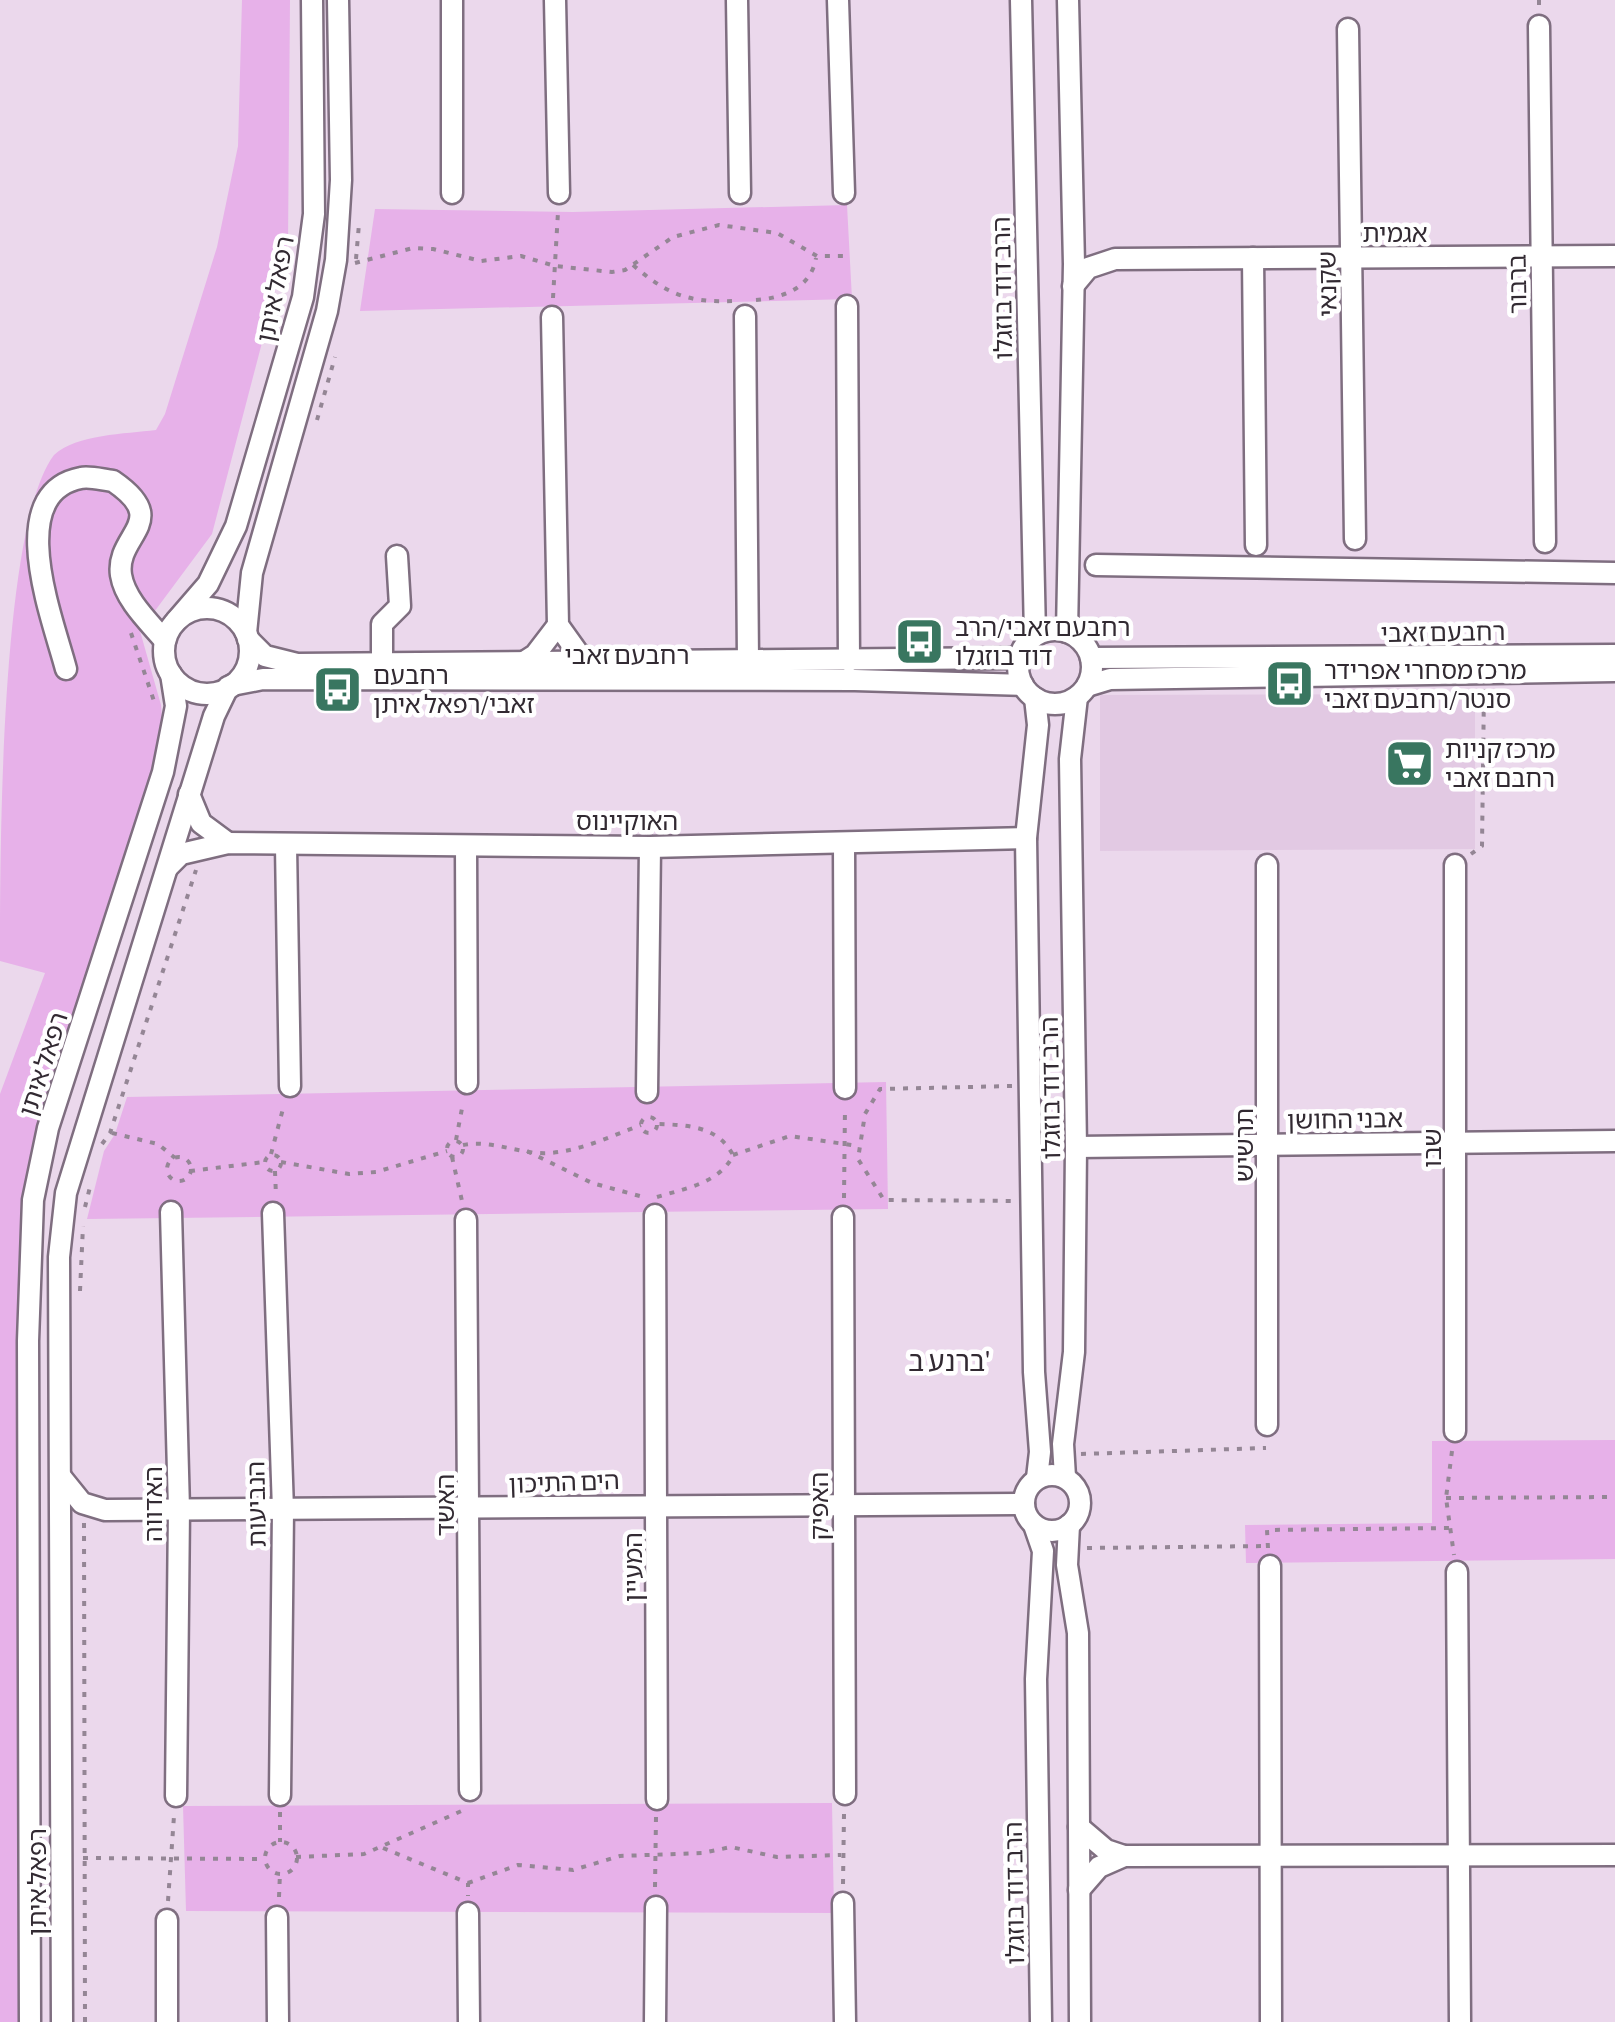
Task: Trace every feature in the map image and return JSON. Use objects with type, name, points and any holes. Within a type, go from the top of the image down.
[{"type":"street","name":"רפאל איתן","points":[[176,621],[208,584],[236,526],[303,297],[314,214],[312,0]]},
{"type":"street","name":"רפאל איתן","points":[[247,636],[252,573],[326,311],[336,260],[341,180],[338,0]]},
{"type":"street","points":[[452,0],[452,192]]},
{"type":"street","points":[[555,0],[559,192]]},
{"type":"street","points":[[737,0],[740,194]]},
{"type":"street","points":[[838,0],[844,193]]},
{"type":"street","name":"הרב דוד בוזגלו","points":[[1021,0],[1036,635]]},
{"type":"street","points":[[1067,632],[1073,286],[1068,0]]},
{"type":"street","name":"ברבור","points":[[1539,26],[1545,542]]},
{"type":"street","name":"שקנאי","points":[[1348,29],[1355,539]]},
{"type":"street","points":[[1073,224],[1090,246],[1115,259]]},
{"type":"street","name":"אגמית","points":[[1115,259],[1615,256]]},
{"type":"street","points":[[1253,258],[1256,544]]},
{"type":"street","points":[[1073,286],[1088,268],[1115,259]]},
{"type":"street","points":[[847,306],[849,661]]},
{"type":"street","points":[[745,316],[748,660]]},
{"type":"street","points":[[552,317],[558,625],[578,653],[592,663]]},
{"type":"street","points":[[66,669],[38,566],[36,538],[42,511],[62,488],[81,478],[113,480],[139,506],[142,526],[122,560],[121,576],[130,598],[165,641]]},
{"type":"street","points":[[382,660],[382,624],[400,606],[397,556]]},
{"type":"street","points":[[1096,565],[1615,573]]},
{"type":"street","points":[[193,610],[219,610],[236,620],[247,636],[246,668],[230,686],[198,692],[170,674],[164,658],[165,641],[176,621],[193,610]]},
{"type":"street","points":[[521,664],[535,655],[558,625]]},
{"type":"street","points":[[1051,630],[1067,632],[1080,640],[1092,658],[1082,691],[1056,704],[1029,691],[1019,658],[1036,635],[1051,630]]},
{"type":"street","name":"רחבעם זאבי","points":[[247,636],[266,656],[297,664],[382,660],[521,664],[1019,658]]},
{"type":"street","name":"רחבעם זאבי","points":[[1092,658],[1615,655]]},
{"type":"street","name":"רחבעם זאבי","points":[[1082,691],[1110,679],[1615,670]]},
{"type":"street","name":"רפאל איתן","points":[[30,2022],[28,1341],[33,1200],[48,1128],[164,772],[176,706],[170,674]]},
{"type":"street","name":"רחבעם זאבי","points":[[230,686],[264,679],[856,680],[1029,691]]},
{"type":"street","name":"רפאל איתן","points":[[62,2022],[59,1257],[66,1193],[214,716],[230,686]]},
{"type":"street","name":"הרב דוד בוזגלו","points":[[1029,691],[1038,725],[1026,838],[1034,1372],[1040,1452],[1037,1478]]},
{"type":"street","name":"הרב דוד בוזגלו","points":[[1065,1478],[1062,1458],[1074,1352],[1076,1147],[1070,759],[1082,691]]},
{"type":"street","points":[[189,794],[201,823],[228,843]]},
{"type":"street","name":"האוקיינוס","points":[[168,867],[181,854],[228,843],[650,847],[1026,838]]},
{"type":"street","points":[[844,843],[845,1088]]},
{"type":"street","points":[[286,846],[290,1086]]},
{"type":"street","points":[[466,846],[467,1083]]},
{"type":"street","points":[[647,1092],[650,847]]},
{"type":"street","name":"תרשיש","points":[[1266,865],[1266,1425]]},
{"type":"street","name":"שבו","points":[[1455,865],[1455,1431]]},
{"type":"street","name":"אבני החושן","points":[[1076,1147],[1615,1141]]},
{"type":"street","name":"האדווה","points":[[172,1212],[179,1509],[176,1796]]},
{"type":"street","name":"הנביעות","points":[[274,1212],[282,1510],[280,1795]]},
{"type":"street","name":"המעיין","points":[[654,1215],[658,1799]]},
{"type":"street","name":"האפיק","points":[[844,1217],[845,1794]]},
{"type":"street","name":"האשד","points":[[466,1220],[470,1790]]},
{"type":"street","points":[[61,1477],[82,1504],[106,1510]]},
{"type":"street","points":[[1068,1526],[1050,1531],[1034,1525],[1024,1504],[1026,1492],[1037,1478],[1065,1478],[1080,1500],[1068,1526],[1068,1565],[1078,1633],[1080,2022]]},
{"type":"street","name":"הים התיכון","points":[[106,1510],[1024,1504]]},
{"type":"street","points":[[61,1543],[78,1524],[106,1510]]},
{"type":"street","name":"הרב דוד בוזגלו","points":[[1034,1525],[1042,1551],[1036,1678],[1041,2022]]},
{"type":"street","points":[[1269,1556],[1271,2022]]},
{"type":"street","points":[[1456,1572],[1460,2022]]},
{"type":"street","points":[[1079,1827],[1106,1850],[1124,1856],[1615,1856]]},
{"type":"street","points":[[1079,1890],[1098,1867],[1124,1856]]},
{"type":"street","points":[[843,1903],[845,2022]]},
{"type":"street","points":[[655,2022],[656,1907]]},
{"type":"street","points":[[468,1913],[470,2022]]},
{"type":"street","points":[[278,1917],[278,2022]]},
{"type":"street","points":[[167,1920],[167,2022]]},
{"type":"path","points":[[552,317],[559,192]]},
{"type":"path","points":[[336,260],[355,263],[413,248],[481,261],[521,256],[555,266],[612,272],[632,265],[673,237],[720,225],[777,233],[817,256],[847,256]]},
{"type":"path","points":[[632,265],[656,286],[687,300],[776,298],[795,291],[814,268],[817,256]]},
{"type":"path","points":[[1482,846],[1484,686]]},
{"type":"path","points":[[99,1148],[110,1133],[192,881]]},
{"type":"path","points":[[456,1140],[467,1083]]},
{"type":"path","points":[[175,1158],[167,1170],[172,1179],[184,1180],[190,1171],[264,1162],[271,1154],[290,1086]]},
{"type":"path","points":[[1014,1086],[880,1089],[865,1114],[858,1146],[858,1159],[884,1200],[1014,1201]]},
{"type":"path","points":[[844,1217],[845,1088]]},
{"type":"path","points":[[456,1140],[463,1145],[475,1142],[527,1151],[578,1148],[640,1125],[650,1117],[658,1124],[691,1125],[713,1133],[734,1155]]},
{"type":"path","points":[[640,1125],[644,1132],[652,1134],[658,1124]]},
{"type":"path","points":[[110,1133],[158,1144],[175,1158],[186,1160],[190,1171]]},
{"type":"path","points":[[527,1151],[592,1183],[652,1198],[704,1182],[729,1165],[734,1155],[790,1136],[858,1146]]},
{"type":"path","points":[[456,1140],[448,1143],[447,1151],[452,1157],[466,1220]]},
{"type":"path","points":[[452,1157],[462,1154],[463,1145]]},
{"type":"path","points":[[271,1154],[281,1162],[349,1174],[376,1172],[447,1151]]},
{"type":"path","points":[[264,1162],[267,1169],[275,1171]]},
{"type":"path","points":[[274,1212],[275,1171],[281,1162]]},
{"type":"path","points":[[79,1308],[84,1214],[91,1180]]},
{"type":"path","points":[[1455,1431],[1446,1498],[1456,1572]]},
{"type":"path","points":[[1085,1454],[1266,1448]]},
{"type":"path","points":[[1446,1498],[1615,1498]]},
{"type":"path","points":[[1267,1530],[1449,1528]]},
{"type":"path","points":[[1090,1548],[1269,1556]]},
{"type":"path","points":[[85,2022],[87,1552]]},
{"type":"path","points":[[296,1857],[348,1857],[383,1848],[466,1810],[470,1790]]},
{"type":"path","points":[[843,1903],[845,1794]]},
{"type":"path","points":[[280,1795],[280,1842]]},
{"type":"path","points":[[167,1920],[176,1796]]},
{"type":"path","points":[[656,1907],[652,1854],[658,1799]]},
{"type":"path","points":[[280,1842],[291,1846],[296,1857],[292,1870],[280,1873],[271,1870],[265,1859],[269,1847],[280,1842]]},
{"type":"path","points":[[383,1848],[468,1884],[518,1865],[572,1870],[620,1856],[731,1847],[778,1858],[841,1854]]},
{"type":"path","points":[[83,1858],[265,1859]]},
{"type":"path","points":[[278,1917],[280,1873]]},
{"type":"path","points":[[468,1884],[468,1913]]},
{"type":"shaded area","points":[[242,0],[290,0],[288,243],[212,534],[140,631],[161,705],[164,744],[40,1144],[24,2022],[0,2022],[0,1094],[45,973],[0,961],[3,772],[13,618],[36,493],[54,455],[88,439],[156,430],[165,414],[217,247],[238,146]]},
{"type":"shaded area","points":[[847,205],[852,299],[360,311],[375,209],[573,212]]},
{"type":"shaded area","points":[[1475,694],[1475,849],[1100,851],[1100,695]]},
{"type":"shaded area","points":[[886,1082],[888,1209],[87,1219],[104,1151],[115,1134],[127,1097]]},
{"type":"shaded area","points":[[1615,1440],[1615,1559],[1246,1563],[1245,1525],[1432,1523],[1432,1441]]},
{"type":"shaded area","points":[[832,1803],[834,1913],[186,1911],[183,1806]]},
{"type":"place","name":"רחבעם זאבי/הרב דוד בוזגלו","points":[[920,641]]},
{"type":"place","name":"מרכז מסחרי אפרידר סנטר/רחבעם זאבי","points":[[1289,684]]},
{"type":"place","name":"רחבעם זאבי/רפאל איתן","points":[[338,689]]},
{"type":"place","name":"מרכז קניות רחבם זאבי","points":[[1410,763]]},
{"type":"district","name":"ברנע ב'","points":[[949,1361]]}]
